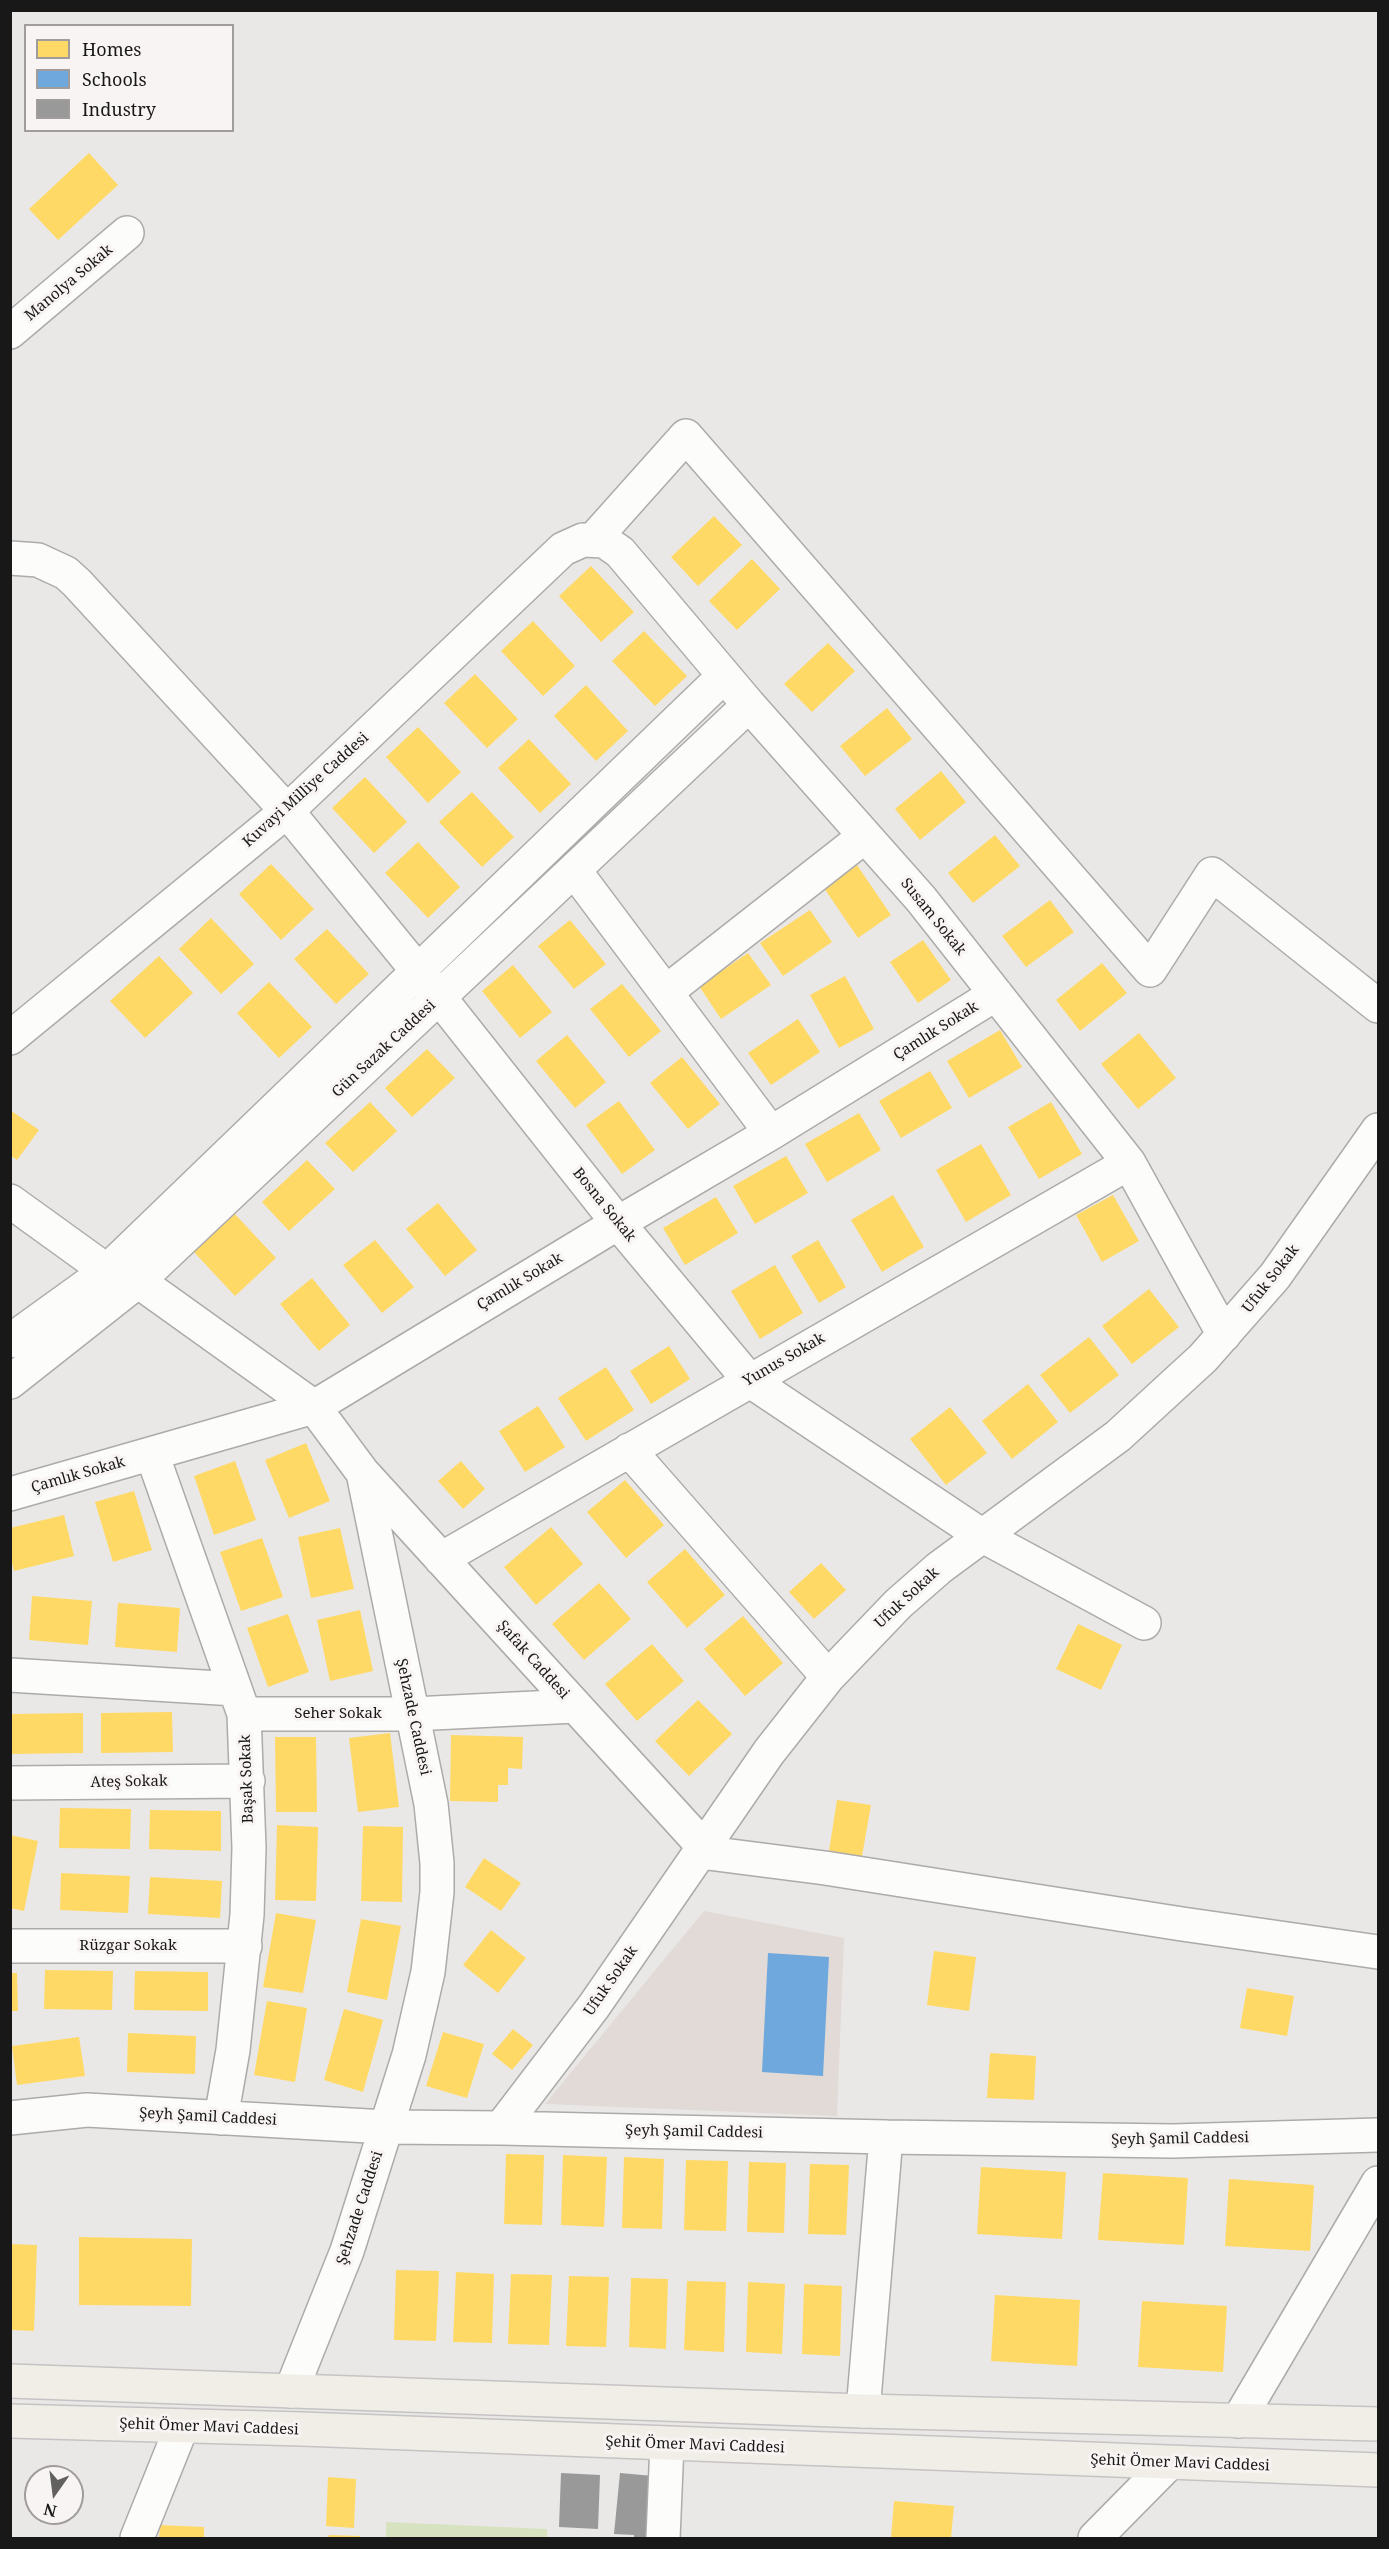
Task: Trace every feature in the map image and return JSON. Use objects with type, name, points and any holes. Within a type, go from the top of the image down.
[{"type":"main road","points":[[10,2381],[863,2411],[1378,2424]]},
{"type":"main road","name":"Şehit Ömer Mavi Caddesi","points":[[10,2421],[1378,2470]]},
{"type":"street","name":"Manolya Sokak","points":[[10,332],[128,233]]},
{"type":"street","points":[[594,539],[686,436],[1150,970],[1212,874],[1378,1006]]},
{"type":"street","name":"Susam Sokak","points":[[594,539],[604,541],[620,552],[749,705],[921,899],[1129,1163],[1224,1335]]},
{"type":"street","name":"Kuvayi Milliye Caddesi","points":[[10,1038],[287,811],[563,549],[583,540],[594,539]]},
{"type":"street","name":"Bosna Sokak","points":[[10,558],[39,560],[66,573],[77,583],[287,811],[618,1222],[749,1380],[981,1535],[1144,1623]]},
{"type":"street","points":[[10,1341],[107,1271],[724,676]]},
{"type":"street","name":"Gün Sazak Caddesi","points":[[10,1382],[138,1281],[749,705]]},
{"type":"street","points":[[666,992],[865,837]]},
{"type":"street","points":[[574,870],[771,1133]]},
{"type":"street","name":"Çamlık Sokak","points":[[10,1494],[314,1407],[618,1222],[771,1133],[996,994]]},
{"type":"street","name":"Ufuk Sokak","points":[[501,2128],[594,2006],[769,1752],[828,1677],[898,1604],[981,1535],[1072,1471],[1162,1398],[1224,1335],[1275,1276],[1378,1130]]},
{"type":"street","name":"Yunus Sokak","points":[[441,1558],[1129,1163]]},
{"type":"street","name":"Şehzade Caddesi","points":[[10,1201],[107,1271],[138,1281],[314,1407],[363,1473],[431,1803],[437,1863],[437,1893],[428,1972],[420,2011],[386,2127],[347,2251],[291,2391]]},
{"type":"street","points":[[629,1450],[828,1677]]},
{"type":"street","name":"Başak Sokak","points":[[152,1454],[239,1702],[248,1781],[249,1848],[244,1946],[233,2050],[221,2118]]},
{"type":"street","name":"Şafak Caddesi","points":[[363,1473],[575,1706],[702,1850]]},
{"type":"street","name":"Seher Sokak","points":[[10,1675],[239,1702],[413,1714],[575,1706]]},
{"type":"street","name":"Ateş Sokak","points":[[10,1783],[248,1781]]},
{"type":"street","points":[[702,1850],[1378,1952]]},
{"type":"street","name":"Rüzgar Sokak","points":[[10,1946],[244,1946]]},
{"type":"street","name":"Şeyh Şamil Caddesi","points":[[10,2118],[87,2110],[386,2127],[886,2137],[1173,2141],[1378,2135]]},
{"type":"street","points":[[863,2411],[886,2137]]},
{"type":"street","points":[[1238,2421],[1378,2183]]},
{"type":"street","points":[[137,2538],[182,2426]]},
{"type":"street","points":[[663,2538],[667,2444]]},
{"type":"street","points":[[1095,2538],[1169,2463]]},
{"type":"shaded area","points":[[704,1911],[844,1938],[837,2116],[545,2104]]},
{"type":"green space","points":[[386,2522],[547,2529],[547,2538],[386,2538]]},
{"type":"building: Homes","points":[[89,153],[118,185],[58,240],[29,209]]},
{"type":"building: Homes","points":[[714,516],[742,545],[698,586],[671,557]]},
{"type":"building: Homes","points":[[752,559],[780,589],[737,630],[709,601]]},
{"type":"building: Homes","points":[[591,566],[634,612],[601,642],[559,596]]},
{"type":"building: Homes","points":[[533,621],[575,666],[543,696],[501,651]]},
{"type":"building: Homes","points":[[644,631],[687,676],[655,706],[612,661]]},
{"type":"building: Homes","points":[[828,643],[855,671],[812,712],[784,684]]},
{"type":"building: Homes","points":[[475,674],[518,719],[487,748],[444,703]]},
{"type":"building: Homes","points":[[586,685],[628,731],[596,761],[554,716]]},
{"type":"building: Homes","points":[[887,708],[912,739],[865,776],[840,746]]},
{"type":"building: Homes","points":[[418,727],[461,772],[428,803],[386,757]]},
{"type":"building: Homes","points":[[529,739],[571,784],[540,813],[498,768]]},
{"type":"building: Homes","points":[[941,771],[966,802],[920,840],[895,809]]},
{"type":"building: Homes","points":[[365,777],[407,822],[374,853],[332,808]]},
{"type":"building: Homes","points":[[472,792],[514,837],[482,867],[439,822]]},
{"type":"building: Homes","points":[[995,835],[1020,866],[973,903],[948,873]]},
{"type":"building: Homes","points":[[418,842],[460,887],[428,918],[385,873]]},
{"type":"building: Homes","points":[[271,864],[314,909],[281,940],[239,894]]},
{"type":"building: Homes","points":[[857,865],[891,915],[858,938],[824,888]]},
{"type":"building: Homes","points":[[1050,900],[1074,932],[1026,967],[1002,936]]},
{"type":"building: Homes","points":[[810,910],[832,942],[783,976],[760,943]]},
{"type":"building: Homes","points":[[211,918],[254,964],[221,994],[179,949]]},
{"type":"building: Homes","points":[[570,920],[606,964],[574,989],[538,946]]},
{"type":"building: Homes","points":[[327,929],[369,974],[336,1004],[294,959]]},
{"type":"building: Homes","points":[[923,940],[951,980],[918,1003],[890,962]]},
{"type":"building: Homes","points":[[748,953],[771,985],[721,1019],[699,986]]},
{"type":"building: Homes","points":[[159,956],[193,993],[145,1038],[110,1001]]},
{"type":"building: Homes","points":[[1102,963],[1127,993],[1080,1031],[1056,1000]]},
{"type":"building: Homes","points":[[513,965],[552,1012],[520,1038],[482,991]]},
{"type":"building: Homes","points":[[845,976],[874,1029],[839,1048],[810,995]]},
{"type":"building: Homes","points":[[269,982],[312,1027],[279,1058],[237,1013]]},
{"type":"building: Homes","points":[[622,984],[661,1031],[629,1057],[590,1009]]},
{"type":"building: Homes","points":[[798,1019],[820,1052],[771,1085],[748,1053]]},
{"type":"building: Homes","points":[[1000,1030],[1022,1067],[969,1098],[947,1061]]},
{"type":"building: Homes","points":[[1139,1033],[1176,1078],[1138,1109],[1101,1064]]},
{"type":"building: Homes","points":[[567,1035],[606,1082],[575,1108],[536,1061]]},
{"type":"building: Homes","points":[[427,1049],[455,1078],[412,1117],[385,1088]]},
{"type":"building: Homes","points":[[682,1057],[720,1104],[688,1129],[650,1083]]},
{"type":"building: Homes","points":[[930,1071],[952,1108],[901,1138],[879,1101]]},
{"type":"building: Homes","points":[[619,1101],[655,1150],[622,1174],[586,1125]]},
{"type":"building: Homes","points":[[370,1102],[397,1131],[353,1172],[325,1143]]},
{"type":"building: Homes","points":[[1051,1102],[1082,1154],[1039,1179],[1008,1127]]},
{"type":"building: Homes","points":[[10,1110],[39,1130],[17,1160],[10,1155]]},
{"type":"building: Homes","points":[[859,1113],[881,1150],[827,1182],[805,1144]]},
{"type":"building: Homes","points":[[981,1144],[1011,1195],[966,1222],[936,1170]]},
{"type":"building: Homes","points":[[786,1156],[808,1193],[755,1224],[733,1186]]},
{"type":"building: Homes","points":[[307,1160],[335,1189],[289,1231],[262,1202]]},
{"type":"building: Homes","points":[[893,1195],[924,1247],[882,1272],[851,1220]]},
{"type":"building: Homes","points":[[1113,1195],[1139,1241],[1102,1262],[1076,1215]]},
{"type":"building: Homes","points":[[716,1197],[738,1233],[685,1265],[663,1228]]},
{"type":"building: Homes","points":[[438,1203],[477,1250],[445,1276],[406,1229]]},
{"type":"building: Homes","points":[[233,1212],[276,1258],[235,1296],[192,1250]]},
{"type":"building: Homes","points":[[375,1240],[414,1287],[382,1313],[343,1265]]},
{"type":"building: Homes","points":[[818,1240],[846,1287],[819,1303],[791,1256]]},
{"type":"building: Homes","points":[[775,1265],[803,1313],[760,1339],[731,1291]]},
{"type":"building: Homes","points":[[312,1278],[350,1325],[319,1351],[280,1304]]},
{"type":"building: Homes","points":[[1149,1289],[1179,1327],[1132,1364],[1102,1326]]},
{"type":"building: Homes","points":[[1089,1337],[1119,1375],[1070,1413],[1040,1375]]},
{"type":"building: Homes","points":[[669,1346],[690,1379],[651,1404],[630,1371]]},
{"type":"building: Homes","points":[[606,1367],[634,1410],[586,1441],[558,1398]]},
{"type":"building: Homes","points":[[1028,1384],[1058,1422],[1012,1459],[982,1421]]},
{"type":"building: Homes","points":[[538,1406],[565,1447],[525,1472],[499,1431]]},
{"type":"building: Homes","points":[[950,1407],[987,1453],[946,1485],[910,1439]]},
{"type":"building: Homes","points":[[306,1443],[330,1501],[289,1518],[265,1460]]},
{"type":"building: Homes","points":[[235,1461],[256,1520],[214,1535],[194,1476]]},
{"type":"building: Homes","points":[[461,1461],[485,1489],[463,1509],[438,1481]]},
{"type":"building: Homes","points":[[625,1480],[664,1525],[626,1558],[587,1512]]},
{"type":"building: Homes","points":[[134,1491],[152,1550],[113,1562],[95,1502]]},
{"type":"building: Homes","points":[[64,1515],[74,1556],[14,1571],[10,1555],[10,1528]]},
{"type":"building: Homes","points":[[551,1527],[583,1564],[536,1605],[504,1567]]},
{"type":"building: Homes","points":[[340,1528],[354,1589],[311,1598],[298,1537]]},
{"type":"building: Homes","points":[[262,1538],[283,1597],[241,1611],[220,1552]]},
{"type":"building: Homes","points":[[685,1549],[725,1595],[687,1628],[647,1582]]},
{"type":"building: Homes","points":[[821,1563],[846,1590],[814,1619],[789,1592]]},
{"type":"building: Homes","points":[[599,1583],[631,1619],[584,1660],[552,1624]]},
{"type":"building: Homes","points":[[32,1596],[92,1601],[88,1645],[29,1640]]},
{"type":"building: Homes","points":[[118,1603],[180,1608],[177,1652],[115,1647]]},
{"type":"building: Homes","points":[[360,1610],[373,1671],[330,1681],[317,1620]]},
{"type":"building: Homes","points":[[288,1614],[309,1672],[268,1687],[247,1628]]},
{"type":"building: Homes","points":[[743,1616],[783,1663],[745,1696],[704,1649]]},
{"type":"building: Homes","points":[[1078,1624],[1122,1645],[1101,1690],[1056,1669]]},
{"type":"building: Homes","points":[[652,1644],[684,1681],[637,1721],[605,1684]]},
{"type":"building: Homes","points":[[698,1700],[732,1734],[689,1776],[655,1741]]},
{"type":"building: Homes","points":[[172,1712],[173,1752],[101,1753],[101,1713]]},
{"type":"building: Homes","points":[[83,1713],[83,1753],[11,1754],[10,1714]]},
{"type":"building: Homes","points":[[390,1733],[399,1807],[358,1812],[349,1738]]},
{"type":"building: Homes","points":[[451,1735],[523,1737],[522,1769],[508,1768],[508,1785],[498,1785],[498,1802],[450,1801]]},
{"type":"building: Homes","points":[[275,1737],[316,1737],[317,1812],[276,1812]]},
{"type":"building: Homes","points":[[837,1800],[871,1805],[861,1862],[828,1857]]},
{"type":"building: Homes","points":[[60,1808],[131,1809],[130,1849],[59,1848]]},
{"type":"building: Homes","points":[[150,1810],[221,1811],[221,1851],[149,1849]]},
{"type":"building: Homes","points":[[277,1825],[318,1827],[316,1901],[275,1900]]},
{"type":"building: Homes","points":[[363,1826],[403,1827],[402,1902],[361,1901]]},
{"type":"building: Homes","points":[[10,1835],[38,1841],[24,1911],[10,1908]]},
{"type":"building: Homes","points":[[484,1858],[521,1883],[501,1911],[465,1887]]},
{"type":"building: Homes","points":[[61,1873],[130,1876],[128,1913],[60,1910]]},
{"type":"building: Homes","points":[[150,1877],[222,1881],[220,1918],[148,1914]]},
{"type":"building: Homes","points":[[276,1913],[316,1920],[303,1993],[263,1987]]},
{"type":"building: Homes","points":[[361,1919],[401,1926],[387,2000],[347,1992]]},
{"type":"building: Homes","points":[[491,1930],[526,1958],[498,1993],[463,1965]]},
{"type":"building: Homes","points":[[934,1951],[976,1957],[969,2011],[927,2005]]},
{"type":"building: Homes","points":[[45,1970],[113,1971],[112,2010],[44,2009]]},
{"type":"building: Homes","points":[[135,1971],[208,1972],[208,2011],[134,2010]]},
{"type":"building: Homes","points":[[10,1973],[17,1973],[18,2011],[10,2011]]},
{"type":"building: Homes","points":[[1247,1988],[1294,1996],[1287,2036],[1240,2028]]},
{"type":"building: Homes","points":[[267,2001],[307,2008],[295,2082],[254,2075]]},
{"type":"building: Homes","points":[[344,2009],[383,2020],[363,2092],[324,2080]]},
{"type":"building: Homes","points":[[513,2029],[533,2045],[512,2070],[492,2054]]},
{"type":"building: Homes","points":[[443,2032],[484,2044],[467,2098],[426,2086]]},
{"type":"building: Homes","points":[[128,2033],[196,2036],[195,2074],[127,2072]]},
{"type":"building: Homes","points":[[79,2037],[85,2076],[17,2085],[12,2046]]},
{"type":"building: Homes","points":[[990,2053],[1036,2056],[1034,2100],[987,2098]]},
{"type":"building: Homes","points":[[506,2154],[544,2155],[542,2225],[504,2224]]},
{"type":"building: Homes","points":[[563,2155],[607,2157],[604,2227],[561,2225]]},
{"type":"building: Homes","points":[[624,2157],[664,2159],[662,2229],[622,2228]]},
{"type":"building: Homes","points":[[686,2160],[728,2161],[726,2231],[684,2230]]},
{"type":"building: Homes","points":[[749,2162],[786,2163],[784,2233],[747,2232]]},
{"type":"building: Homes","points":[[810,2164],[849,2165],[846,2235],[808,2234]]},
{"type":"building: Homes","points":[[981,2167],[1066,2172],[1062,2239],[977,2234]]},
{"type":"building: Homes","points":[[1103,2173],[1188,2178],[1184,2245],[1098,2240]]},
{"type":"building: Homes","points":[[1229,2179],[1314,2185],[1310,2251],[1225,2246]]},
{"type":"building: Homes","points":[[79,2237],[192,2239],[191,2306],[79,2305]]},
{"type":"building: Homes","points":[[10,2244],[37,2245],[34,2331],[10,2330]]},
{"type":"building: Homes","points":[[396,2270],[439,2271],[436,2341],[394,2340]]},
{"type":"building: Homes","points":[[456,2272],[494,2274],[492,2343],[453,2342]]},
{"type":"building: Homes","points":[[511,2274],[552,2275],[549,2345],[508,2344]]},
{"type":"building: Homes","points":[[569,2276],[609,2277],[606,2347],[566,2346]]},
{"type":"building: Homes","points":[[631,2278],[668,2279],[666,2349],[629,2347]]},
{"type":"building: Homes","points":[[687,2281],[726,2282],[724,2352],[684,2350]]},
{"type":"building: Homes","points":[[748,2282],[785,2284],[782,2354],[746,2352]]},
{"type":"building: Homes","points":[[804,2284],[842,2286],[840,2356],[802,2354]]},
{"type":"building: Homes","points":[[995,2295],[1080,2300],[1077,2366],[991,2361]]},
{"type":"building: Homes","points":[[1142,2301],[1227,2306],[1223,2372],[1138,2367]]},
{"type":"building: Homes","points":[[328,2477],[356,2479],[354,2528],[326,2526]]},
{"type":"building: Homes","points":[[894,2501],[954,2506],[951,2538],[891,2538]]},
{"type":"building: Homes","points":[[160,2525],[204,2527],[204,2538],[159,2538]]},
{"type":"building: Homes","points":[[329,2535],[360,2536],[359,2538],[328,2538]]},
{"type":"building: Schools","points":[[768,1953],[829,1957],[823,2076],[762,2072]]},
{"type":"building: Industry","points":[[561,2473],[600,2475],[598,2529],[559,2527]]},
{"type":"building: Industry","points":[[620,2473],[653,2476],[648,2538],[614,2534]]}]
